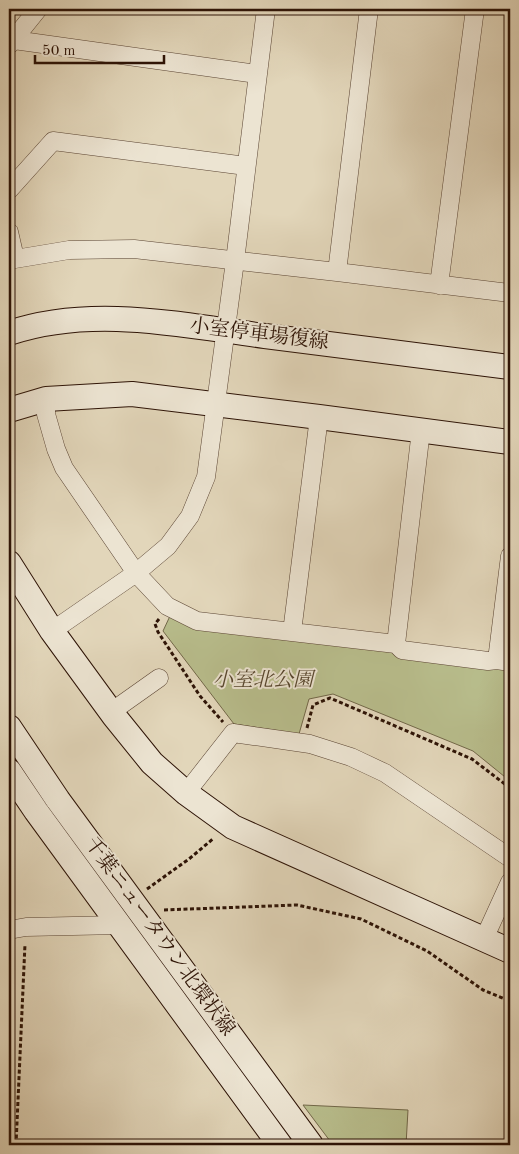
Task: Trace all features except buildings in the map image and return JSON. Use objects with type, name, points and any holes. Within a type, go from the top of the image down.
[{"type":"main road","name":"小室停車場復線","points":[[9,333],[55,322],[100,318],[141,320],[510,367]]},
{"type":"main road","points":[[9,410],[46,399],[132,394],[510,442]]},
{"type":"main road","points":[[9,563],[52,631],[111,712],[152,763],[186,793],[229,824],[264,842],[510,951]]},
{"type":"main road","name":"千葉ニュータウン北環状線","points":[[9,727],[58,800],[142,901],[311,1145]]},
{"type":"main road","name":"千葉ニュータウン北環状線","points":[[9,771],[36,811],[280,1145]]},
{"type":"street","points":[[11,42],[38,9]]},
{"type":"street","points":[[52,631],[136,573],[168,546],[190,516],[206,476],[266,9]]},
{"type":"street","points":[[337,272],[369,9]]},
{"type":"street","points":[[439,285],[475,9]]},
{"type":"street","points":[[11,42],[257,74]]},
{"type":"street","points":[[9,190],[53,141],[246,166]]},
{"type":"street","points":[[9,232],[12,259],[69,250],[134,249],[510,293]]},
{"type":"street","points":[[46,399],[46,414],[56,449],[64,468],[136,573],[167,606],[197,621],[396,644],[402,650],[488,661],[504,661],[510,556]]},
{"type":"street","points":[[292,632],[319,417]]},
{"type":"street","points":[[396,644],[421,430]]},
{"type":"street","points":[[111,712],[159,678]]},
{"type":"street","points":[[186,793],[233,733],[304,742],[351,757],[385,773],[510,858]]},
{"type":"street","points":[[484,939],[510,882]]},
{"type":"street","points":[[17,929],[120,925]]},
{"type":"path","points":[[167,606],[155,624],[158,632],[200,696],[233,733]]},
{"type":"path","points":[[304,742],[313,705],[330,698],[472,758],[510,788]]},
{"type":"path","points":[[142,901],[229,824]]},
{"type":"path","points":[[142,901],[297,904],[361,919],[427,952],[483,990],[510,1001]]},
{"type":"path","points":[[16,1145],[17,929]]},
{"type":"green space","name":"小室北公園","points":[[170,616],[510,669],[510,781],[473,751],[333,694],[309,699],[299,734],[234,724],[163,631]]},
{"type":"green space","points":[[303,1105],[408,1110],[406,1145],[333,1145]]}]
